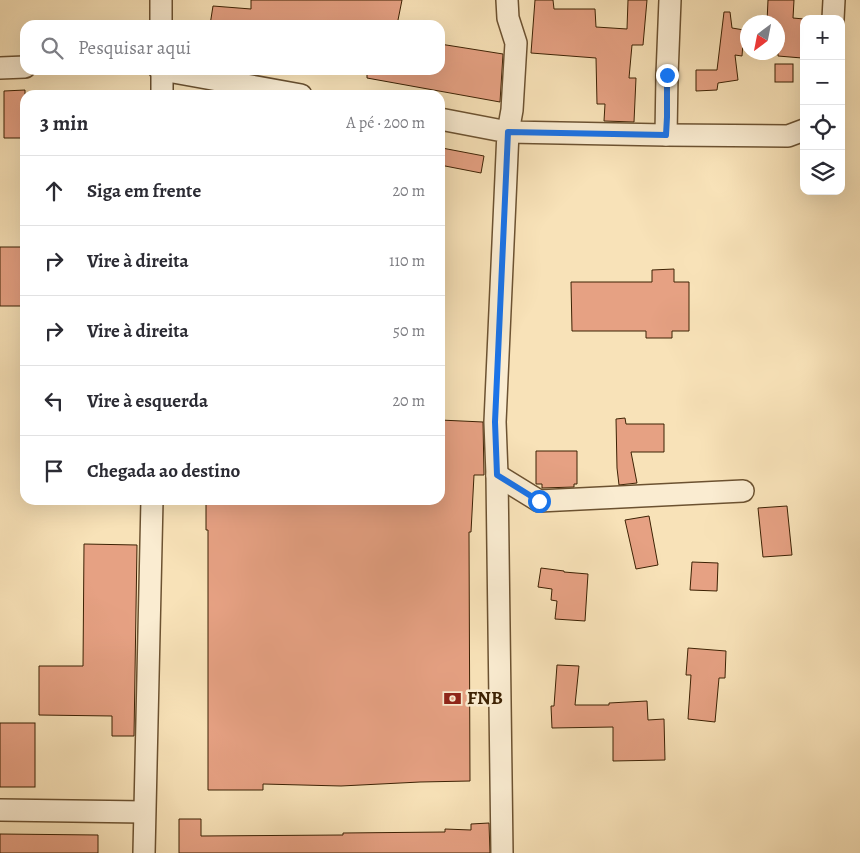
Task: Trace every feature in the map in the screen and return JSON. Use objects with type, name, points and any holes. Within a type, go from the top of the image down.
[{"type":"street","points":[[161,0],[161,20]]},
{"type":"street","points":[[502,853],[495,422],[508,132],[512,110],[516,43],[508,18],[507,0]]},
{"type":"street","points":[[666,135],[670,0]]},
{"type":"street","points":[[833,15],[834,0]]},
{"type":"street","points":[[0,68],[20,68]]},
{"type":"street","points":[[161,75],[162,90]]},
{"type":"street","points":[[189,75],[273,90]]},
{"type":"street","points":[[445,121],[508,132],[788,136],[800,132]]},
{"type":"street","points":[[497,475],[539,501],[743,491]]},
{"type":"street","points":[[144,853],[152,505]]},
{"type":"street","points":[[0,810],[144,812]]},
{"type":"building","points":[[251,0],[402,0],[398,20],[211,20],[213,6],[251,9]]},
{"type":"building","points":[[535,0],[553,0],[554,9],[595,9],[596,27],[627,29],[628,0],[647,0],[643,45],[632,45],[629,78],[636,78],[634,122],[604,121],[605,104],[597,104],[596,58],[531,53]]},
{"type":"building","points":[[768,0],[794,0],[793,18],[800,19],[800,58],[785,57],[785,15],[767,15]]},
{"type":"building","points":[[724,12],[730,12],[732,28],[740,29],[740,56],[735,55],[738,80],[718,83],[717,90],[696,91],[696,70],[717,70]]},
{"type":"building","points":[[445,45],[503,54],[500,102],[445,92],[445,90],[434,90],[367,78],[367,75],[445,75]]},
{"type":"building","points":[[775,64],[793,64],[793,82],[775,82]]},
{"type":"building","points":[[20,90],[20,138],[4,138],[4,91]]},
{"type":"building","points":[[445,149],[484,156],[481,173],[445,166]]},
{"type":"building","points":[[0,247],[20,247],[20,306],[0,306]]},
{"type":"building","points":[[674,269],[674,282],[689,282],[689,331],[672,331],[672,338],[646,338],[646,331],[572,331],[571,282],[652,282],[652,270]]},
{"type":"building","points":[[625,418],[626,424],[664,424],[664,452],[631,452],[637,483],[619,485],[616,419]]},
{"type":"building","points":[[445,420],[483,422],[484,475],[474,475],[471,532],[469,532],[470,781],[341,786],[263,784],[263,790],[208,790],[208,530],[206,530],[206,505],[445,505]]},
{"type":"building","points":[[536,451],[577,451],[577,484],[574,484],[574,487],[542,488],[542,484],[536,484]]},
{"type":"building","points":[[787,506],[792,555],[763,557],[758,508]]},
{"type":"building","points":[[649,516],[658,565],[636,569],[625,520]]},
{"type":"building","points":[[84,544],[137,545],[134,736],[112,736],[112,716],[39,715],[39,666],[83,666]]},
{"type":"building","points":[[692,562],[718,563],[717,591],[690,590]]},
{"type":"building","points":[[541,568],[588,574],[585,621],[555,619],[557,601],[551,600],[552,589],[538,587]]},
{"type":"building","points":[[688,648],[726,651],[725,678],[719,678],[715,722],[688,719],[691,675],[686,675]]},
{"type":"building","points":[[557,665],[579,666],[575,705],[609,705],[609,703],[647,701],[648,720],[664,719],[665,760],[613,761],[613,727],[552,728],[551,706],[554,706]]},
{"type":"building","points":[[0,723],[35,723],[35,787],[0,787]]},
{"type":"building","points":[[179,819],[201,819],[201,836],[445,832],[445,829],[471,830],[471,824],[489,823],[490,853],[179,853]]},
{"type":"building","points":[[0,834],[98,835],[98,853],[0,853]]},
{"type":"place","name":"FNB","points":[[453,698]]},
{"type":"route","points":[[539,501],[497,475],[495,422],[508,132],[666,135],[667,75]]}]
